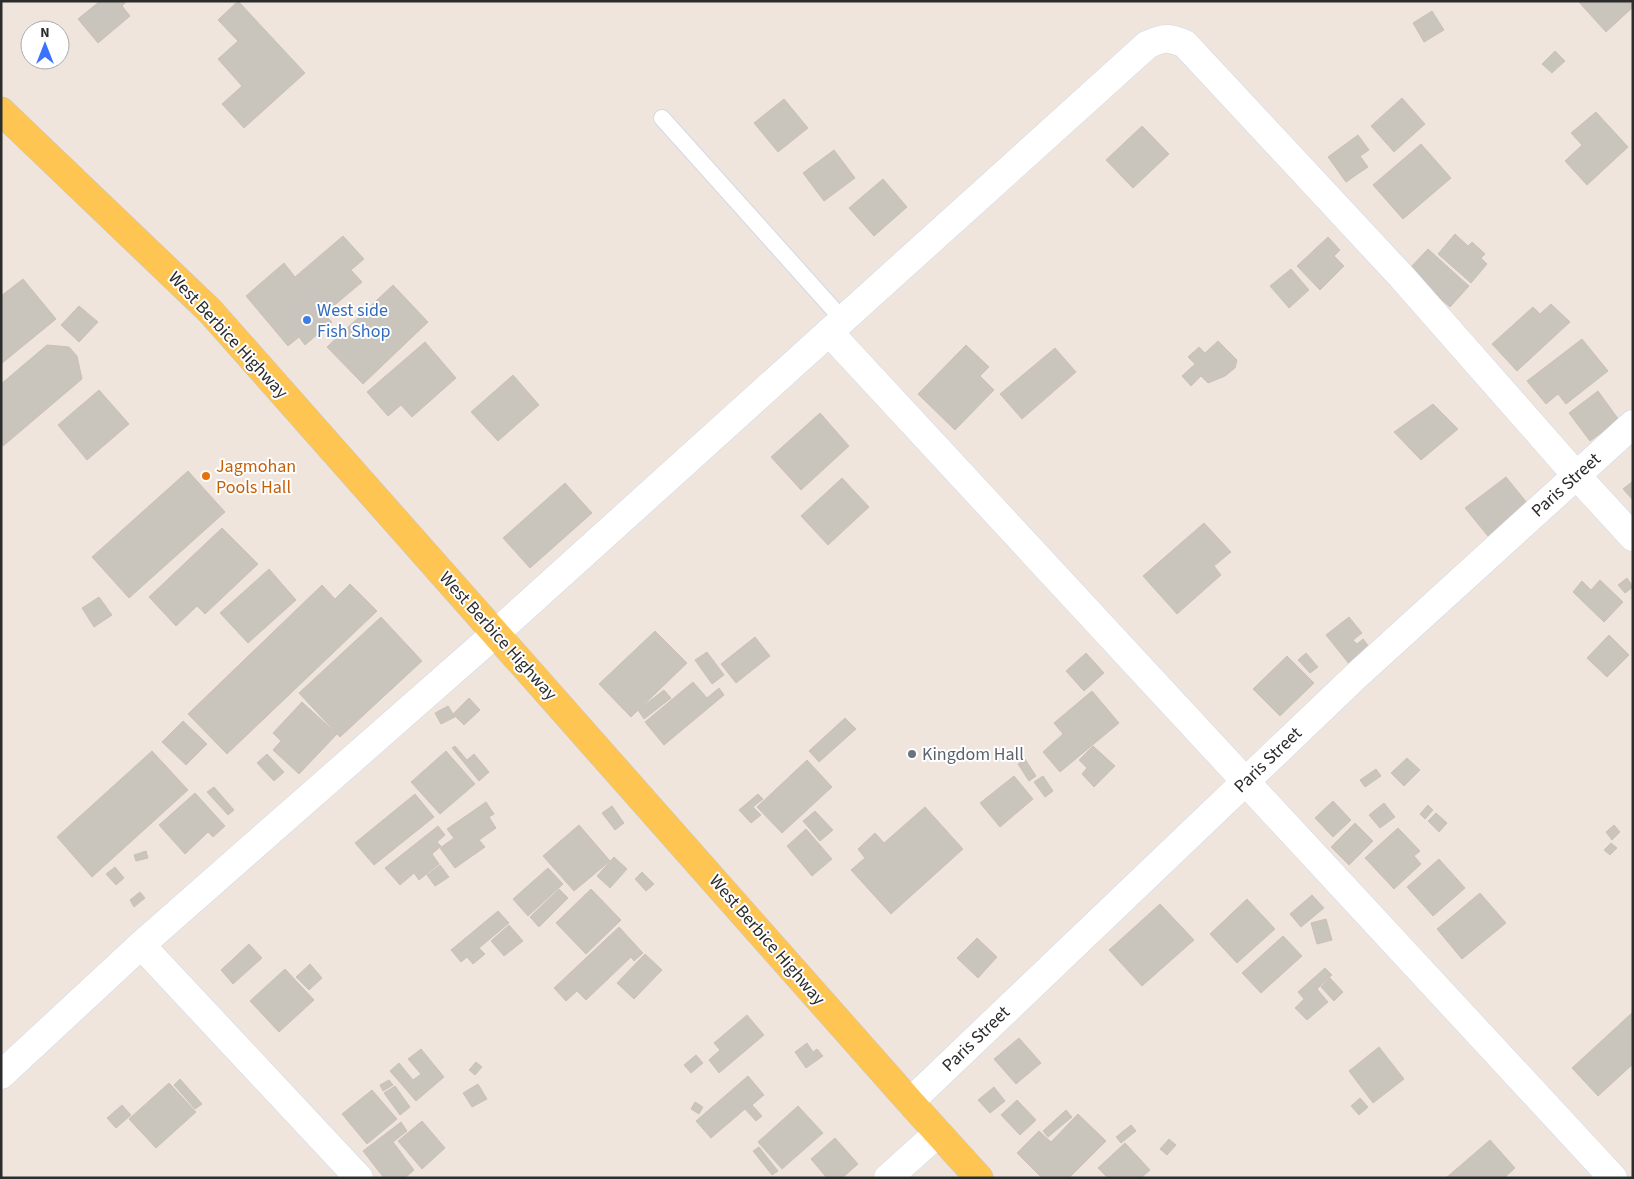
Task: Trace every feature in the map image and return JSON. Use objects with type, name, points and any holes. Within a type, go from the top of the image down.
[{"type":"main road","name":"West Berbice Highway","points":[[1,111],[210,311],[979,1178]]},
{"type":"street","points":[[1,1075],[141,945],[496,633],[1147,46],[1161,38],[1172,38],[1185,44],[1401,276],[1633,537]]},
{"type":"street","points":[[836,326],[1245,782],[1612,1178]]},
{"type":"street","name":"Paris Street","points":[[910,1102],[1356,676],[1633,424]]},
{"type":"street","points":[[141,945],[360,1178]]},
{"type":"street","points":[[888,1178],[938,1133]]},
{"type":"lane","points":[[662,118],[836,326]]},
{"type":"building","points":[[100,1],[127,1],[122,6],[130,16],[98,43],[78,19]]},
{"type":"building","points":[[238,1],[305,73],[244,128],[222,104],[242,86],[218,59],[238,41],[218,20]]},
{"type":"building","points":[[1578,1],[1633,1],[1633,7],[1606,32]]},
{"type":"building","points":[[1432,11],[1444,30],[1424,42],[1413,23]]},
{"type":"building","points":[[1555,51],[1565,61],[1552,73],[1542,64]]},
{"type":"building","points":[[1402,98],[1425,124],[1394,152],[1371,126]]},
{"type":"building","points":[[784,99],[808,128],[778,152],[754,123]]},
{"type":"building","points":[[1596,112],[1628,147],[1587,185],[1565,161],[1582,145],[1571,133]]},
{"type":"building","points":[[1142,126],[1169,154],[1133,188],[1106,160]]},
{"type":"building","points":[[1358,135],[1369,150],[1360,156],[1368,167],[1346,182],[1328,157]]},
{"type":"building","points":[[1421,144],[1451,178],[1403,219],[1373,185]]},
{"type":"building","points":[[834,150],[855,178],[824,201],[803,173]]},
{"type":"building","points":[[883,179],[907,207],[874,236],[849,208]]},
{"type":"building","points":[[1455,234],[1468,246],[1472,242],[1485,254],[1481,258],[1487,264],[1471,283],[1438,254]]},
{"type":"building","points":[[343,236],[364,259],[351,270],[362,282],[324,314],[332,322],[305,345],[299,337],[288,346],[246,296],[284,263],[295,277]]},
{"type":"building","points":[[1328,237],[1340,250],[1334,256],[1344,266],[1320,290],[1297,266]]},
{"type":"building","points":[[1428,249],[1469,286],[1450,307],[1408,270]]},
{"type":"building","points":[[1291,269],[1309,290],[1289,308],[1270,286]]},
{"type":"building","points":[[23,279],[56,319],[1,364],[1,296]]},
{"type":"building","points":[[393,285],[428,322],[363,384],[327,347]]},
{"type":"building","points":[[1551,304],[1570,322],[1517,371],[1492,344],[1533,307],[1540,314]]},
{"type":"building","points":[[79,306],[98,322],[79,342],[61,325]]},
{"type":"building","points":[[1582,339],[1608,371],[1566,404],[1558,394],[1546,404],[1527,381]]},
{"type":"building","points":[[1218,341],[1237,360],[1235,368],[1225,376],[1208,383],[1201,376],[1191,386],[1182,376],[1195,364],[1188,357],[1199,347],[1205,353]]},
{"type":"building","points":[[425,342],[456,378],[412,417],[401,405],[388,416],[367,392]]},
{"type":"building","points":[[47,345],[69,347],[77,356],[82,379],[3,446],[1,443],[1,384]]},
{"type":"building","points":[[966,345],[989,367],[980,376],[994,390],[955,430],[918,394]]},
{"type":"building","points":[[1055,348],[1076,372],[1022,419],[1000,394]]},
{"type":"building","points":[[513,375],[539,405],[498,441],[471,412]]},
{"type":"building","points":[[99,390],[129,424],[87,460],[58,425]]},
{"type":"building","points":[[1598,391],[1619,420],[1590,441],[1569,413]]},
{"type":"building","points":[[1433,404],[1458,429],[1421,460],[1394,432]]},
{"type":"building","points":[[820,413],[849,446],[801,490],[771,457]]},
{"type":"building","points":[[188,471],[225,512],[129,598],[92,557]]},
{"type":"building","points":[[1506,477],[1532,509],[1492,541],[1465,508]]},
{"type":"building","points":[[842,478],[869,507],[828,545],[801,516]]},
{"type":"building","points":[[1633,481],[1633,500],[1623,489]]},
{"type":"building","points":[[565,483],[592,513],[530,568],[503,538]]},
{"type":"building","points":[[1204,523],[1231,552],[1214,566],[1221,575],[1177,614],[1143,576]]},
{"type":"building","points":[[222,528],[258,564],[205,614],[197,606],[176,626],[149,597]]},
{"type":"building","points":[[269,569],[296,600],[248,643],[220,613]]},
{"type":"building","points":[[1627,578],[1633,587],[1625,593],[1618,585]]},
{"type":"building","points":[[1600,580],[1623,602],[1604,622],[1573,592],[1582,581],[1591,590]]},
{"type":"building","points":[[350,584],[377,611],[227,754],[188,714],[322,585],[335,599]]},
{"type":"building","points":[[99,597],[112,615],[94,627],[82,608]]},
{"type":"building","points":[[381,617],[422,661],[340,737],[299,693]]},
{"type":"building","points":[[1349,617],[1362,633],[1353,640],[1357,644],[1363,639],[1370,648],[1350,665],[1326,635]]},
{"type":"building","points":[[655,631],[687,663],[631,717],[599,684]]},
{"type":"building","points":[[1609,635],[1629,655],[1607,677],[1587,658]]},
{"type":"building","points":[[755,637],[770,656],[736,683],[721,664]]},
{"type":"building","points":[[707,652],[724,675],[712,684],[695,660]]},
{"type":"building","points":[[1086,653],[1104,673],[1084,691],[1066,671]]},
{"type":"building","points":[[1306,653],[1318,667],[1310,673],[1298,660]]},
{"type":"building","points":[[1287,656],[1314,683],[1280,716],[1253,689]]},
{"type":"building","points":[[693,682],[707,698],[719,688],[724,695],[664,745],[645,722]]},
{"type":"building","points":[[664,690],[671,698],[644,719],[638,710]]},
{"type":"building","points":[[1092,691],[1119,723],[1060,772],[1043,752],[1063,734],[1054,723]]},
{"type":"building","points":[[469,698],[480,710],[464,725],[453,714]]},
{"type":"building","points":[[302,702],[337,734],[299,774],[273,750],[281,741],[273,733]]},
{"type":"building","points":[[448,706],[455,717],[441,724],[435,713]]},
{"type":"building","points":[[845,718],[856,729],[819,762],[809,751]]},
{"type":"building","points":[[183,721],[207,744],[186,765],[162,742]]},
{"type":"building","points":[[455,746],[467,760],[474,754],[489,772],[479,781],[452,748]]},
{"type":"building","points":[[1093,746],[1115,766],[1094,787],[1082,774],[1087,768],[1079,760]]},
{"type":"building","points":[[152,751],[188,790],[92,877],[57,837]]},
{"type":"building","points":[[446,751],[475,784],[440,814],[411,782]]},
{"type":"building","points":[[267,754],[284,772],[274,781],[257,763]]},
{"type":"building","points":[[1407,758],[1420,770],[1404,786],[1391,773]]},
{"type":"building","points":[[1025,759],[1036,776],[1029,781],[1018,764]]},
{"type":"building","points":[[807,760],[832,787],[782,833],[757,807]]},
{"type":"building","points":[[1376,769],[1381,776],[1365,787],[1360,780]]},
{"type":"building","points":[[1014,776],[1033,799],[1000,827],[980,803]]},
{"type":"building","points":[[1043,776],[1053,791],[1045,797],[1034,782]]},
{"type":"building","points":[[214,787],[234,810],[228,815],[207,792]]},
{"type":"building","points":[[195,793],[225,826],[213,837],[208,832],[185,854],[159,825]]},
{"type":"building","points":[[415,794],[434,817],[374,865],[355,843]]},
{"type":"building","points":[[758,794],[763,799],[753,807],[761,815],[751,823],[739,810]]},
{"type":"building","points":[[1333,801],[1351,820],[1333,837],[1315,818]]},
{"type":"building","points":[[486,802],[494,814],[489,817],[496,828],[479,840],[485,847],[455,868],[440,848],[454,838],[447,829]]},
{"type":"building","points":[[1384,803],[1395,817],[1380,828],[1369,815]]},
{"type":"building","points":[[1428,805],[1433,810],[1425,819],[1420,814]]},
{"type":"building","points":[[612,806],[624,823],[615,830],[602,813]]},
{"type":"building","points":[[925,807],[963,849],[891,914],[851,870],[865,858],[858,849],[875,833],[884,843]]},
{"type":"building","points":[[815,811],[833,830],[820,841],[803,821]]},
{"type":"building","points":[[1436,813],[1447,823],[1439,832],[1428,821]]},
{"type":"building","points":[[1355,823],[1373,841],[1349,865],[1331,847]]},
{"type":"building","points":[[579,825],[610,861],[574,891],[543,856]]},
{"type":"building","points":[[1614,825],[1620,832],[1612,840],[1606,832]]},
{"type":"building","points":[[438,826],[445,835],[437,842],[441,846],[432,854],[439,864],[419,880],[414,873],[400,885],[385,868]]},
{"type":"building","points":[[1398,828],[1420,851],[1414,856],[1421,864],[1394,889],[1365,858]]},
{"type":"building","points":[[806,829],[832,859],[812,876],[787,846]]},
{"type":"building","points":[[1611,843],[1617,848],[1610,855],[1604,850]]},
{"type":"building","points":[[146,851],[148,858],[136,861],[134,855]]},
{"type":"building","points":[[614,857],[627,869],[610,888],[597,876]]},
{"type":"building","points":[[1439,859],[1465,888],[1433,916],[1407,887]]},
{"type":"building","points":[[440,865],[449,877],[435,886],[427,875]]},
{"type":"building","points":[[115,867],[124,878],[116,885],[106,874]]},
{"type":"building","points":[[548,868],[563,884],[528,916],[513,899]]},
{"type":"building","points":[[642,872],[654,884],[646,891],[635,879]]},
{"type":"building","points":[[559,889],[568,898],[539,927],[530,917]]},
{"type":"building","points":[[591,889],[621,920],[586,954],[556,923]]},
{"type":"building","points":[[140,892],[145,898],[134,907],[130,900]]},
{"type":"building","points":[[1480,893],[1506,923],[1462,959],[1437,929]]},
{"type":"building","points":[[1312,895],[1324,908],[1301,927],[1290,914]]},
{"type":"building","points":[[1247,899],[1275,929],[1237,963],[1210,934]]},
{"type":"building","points":[[1160,904],[1194,940],[1142,986],[1109,950]]},
{"type":"building","points":[[498,911],[509,923],[479,948],[485,954],[473,964],[467,957],[461,962],[451,950]]},
{"type":"building","points":[[1326,919],[1332,940],[1317,944],[1311,923]]},
{"type":"building","points":[[509,925],[523,941],[504,956],[491,941]]},
{"type":"building","points":[[619,927],[643,953],[634,961],[631,957],[586,1000],[577,991],[566,1001],[554,988]]},
{"type":"building","points":[[1283,936],[1302,956],[1261,993],[1242,973]]},
{"type":"building","points":[[977,938],[997,957],[978,978],[957,958]]},
{"type":"building","points":[[249,944],[262,958],[233,984],[221,970]]},
{"type":"building","points":[[645,954],[662,970],[634,999],[617,983]]},
{"type":"building","points":[[310,964],[322,978],[309,990],[296,977]]},
{"type":"building","points":[[1325,968],[1332,975],[1317,989],[1328,1002],[1307,1020],[1295,1008],[1304,999],[1298,992]]},
{"type":"building","points":[[285,969],[314,1000],[279,1032],[250,1001]]},
{"type":"building","points":[[1330,978],[1343,992],[1334,1001],[1321,987]]},
{"type":"building","points":[[1633,1012],[1633,1064],[1598,1096],[1572,1068]]},
{"type":"building","points":[[747,1015],[764,1035],[719,1073],[709,1060],[720,1050],[714,1043]]},
{"type":"building","points":[[1019,1038],[1041,1063],[1016,1084],[994,1059]]},
{"type":"building","points":[[807,1043],[813,1052],[817,1049],[823,1056],[806,1068],[795,1052]]},
{"type":"building","points":[[1379,1047],[1404,1079],[1373,1103],[1349,1071]]},
{"type":"building","points":[[421,1049],[444,1077],[416,1101],[390,1071],[399,1063],[413,1080],[421,1074],[408,1059]]},
{"type":"building","points":[[696,1055],[703,1063],[691,1073],[684,1065]]},
{"type":"building","points":[[476,1062],[482,1067],[475,1075],[469,1070]]},
{"type":"building","points":[[748,1076],[764,1095],[752,1105],[762,1116],[756,1121],[745,1109],[711,1138],[696,1121]]},
{"type":"building","points":[[180,1079],[202,1104],[195,1109],[174,1085]]},
{"type":"building","points":[[389,1080],[393,1085],[383,1091],[380,1085]]},
{"type":"building","points":[[169,1083],[196,1112],[156,1148],[129,1119]]},
{"type":"building","points":[[478,1084],[487,1099],[472,1107],[463,1093]]},
{"type":"building","points":[[395,1086],[410,1107],[400,1115],[384,1093]]},
{"type":"building","points":[[994,1087],[1005,1101],[990,1113],[978,1100]]},
{"type":"building","points":[[372,1090],[397,1119],[367,1144],[342,1114]]},
{"type":"building","points":[[1360,1098],[1368,1107],[1359,1115],[1351,1106]]},
{"type":"building","points":[[1017,1100],[1036,1120],[1020,1135],[1001,1115]]},
{"type":"building","points":[[695,1102],[703,1107],[699,1114],[691,1109]]},
{"type":"building","points":[[122,1105],[131,1115],[116,1128],[107,1118]]},
{"type":"building","points":[[798,1106],[823,1133],[782,1169],[758,1142]]},
{"type":"building","points":[[1066,1110],[1072,1117],[1048,1137],[1043,1131]]},
{"type":"building","points":[[1078,1114],[1106,1141],[1069,1178],[1042,1178],[1017,1153],[1039,1131],[1051,1142]]},
{"type":"building","points":[[422,1121],[445,1148],[422,1169],[398,1141]]},
{"type":"building","points":[[401,1122],[407,1131],[393,1142],[414,1170],[405,1178],[384,1178],[363,1151]]},
{"type":"building","points":[[1131,1125],[1136,1131],[1121,1143],[1116,1137]]},
{"type":"building","points":[[835,1138],[858,1164],[842,1178],[827,1178],[811,1159]]},
{"type":"building","points":[[1169,1139],[1176,1145],[1167,1155],[1160,1149]]},
{"type":"building","points":[[1490,1140],[1515,1168],[1504,1178],[1446,1178]]},
{"type":"building","points":[[1125,1143],[1150,1170],[1141,1178],[1108,1178],[1098,1168]]},
{"type":"building","points":[[759,1147],[778,1171],[772,1175],[753,1151]]},
{"type":"place","name":"West side Fish Shop","points":[[307,320]]},
{"type":"place","name":"Jagmohan Pools Hall","points":[[206,476]]},
{"type":"place","name":"Kingdom Hall","points":[[912,754]]}]
